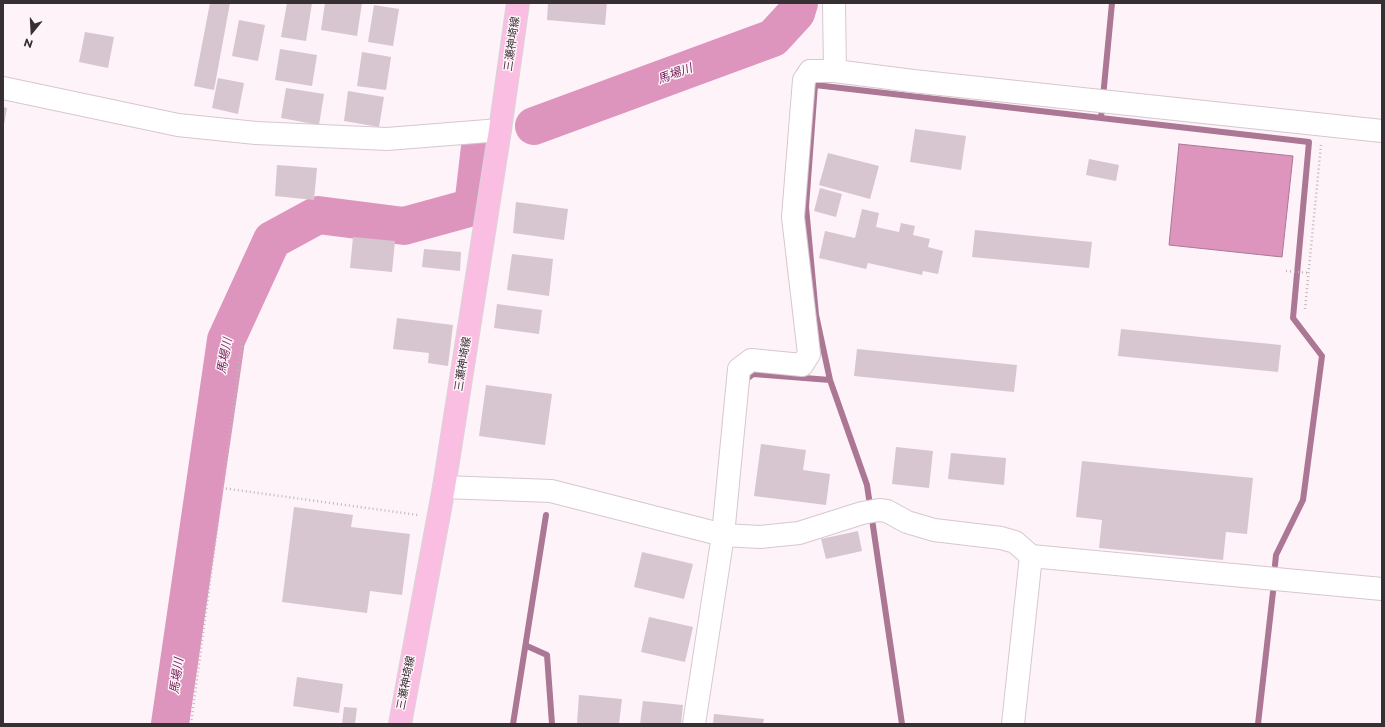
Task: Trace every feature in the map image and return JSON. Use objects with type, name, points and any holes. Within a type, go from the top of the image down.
[{"type":"main road","name":"三瀬神埼線","points":[[400,724],[444,487],[500,130],[518,3]]},
{"type":"street","points":[[834,3],[835,71]]},
{"type":"street","points":[[694,724],[723,535],[739,369],[751,360],[802,365],[809,354],[793,217],[804,80],[810,71],[835,71],[921,82],[1382,131]]},
{"type":"street","points":[[3,88],[178,125],[256,133],[387,139],[500,130]]},
{"type":"street","points":[[444,487],[551,492],[723,535],[760,537],[799,533],[870,512],[887,511],[907,522],[934,530],[1001,538],[1015,542],[1031,556],[1382,589]]},
{"type":"street","points":[[1012,724],[1031,556]]},
{"type":"path","points":[[1305,309],[1323,125]]},
{"type":"path","points":[[1286,270],[1308,273]]},
{"type":"path","points":[[191,724],[242,341]]},
{"type":"path","points":[[222,488],[438,518]]},
{"type":"shaded area","points":[[1179,144],[1293,156],[1282,257],[1169,245]]},
{"type":"building","points":[[210,3],[230,3],[214,90],[194,86]]},
{"type":"building","points":[[287,3],[312,3],[306,41],[281,37]]},
{"type":"building","points":[[325,3],[362,3],[357,36],[321,30]]},
{"type":"building","points":[[548,3],[607,3],[605,25],[547,20]]},
{"type":"building","points":[[374,5],[399,9],[393,46],[368,42]]},
{"type":"building","points":[[239,20],[265,25],[258,61],[232,56]]},
{"type":"building","points":[[85,32],[114,37],[108,68],[79,62]]},
{"type":"building","points":[[280,49],[317,55],[312,86],[275,80]]},
{"type":"building","points":[[362,52],[391,57],[386,90],[357,86]]},
{"type":"building","points":[[218,78],[244,83],[238,114],[212,108]]},
{"type":"building","points":[[286,88],[324,94],[319,125],[281,118]]},
{"type":"building","points":[[348,91],[384,97],[379,127],[344,121]]},
{"type":"building","points":[[3,107],[7,108],[4,125],[3,125]]},
{"type":"building","points":[[915,129],[966,136],[961,170],[910,162]]},
{"type":"building","points":[[828,153],[879,166],[870,199],[819,185]]},
{"type":"building","points":[[1089,159],[1119,165],[1116,181],[1086,175]]},
{"type":"building","points":[[277,165],[317,168],[314,200],[275,196]]},
{"type":"building","points":[[820,188],[842,194],[836,217],[814,211]]},
{"type":"building","points":[[516,202],[568,209],[564,240],[513,233]]},
{"type":"building","points":[[862,209],[879,213],[876,227],[899,232],[901,223],[915,226],[913,235],[930,239],[928,247],[943,251],[938,274],[923,271],[922,275],[868,263],[866,269],[819,258],[825,231],[855,238]]},
{"type":"building","points":[[975,230],[1092,242],[1089,268],[972,257]]},
{"type":"building","points":[[353,237],[395,241],[392,272],[350,268]]},
{"type":"building","points":[[424,249],[461,252],[460,271],[422,267]]},
{"type":"building","points":[[512,254],[553,259],[549,296],[507,290]]},
{"type":"building","points":[[497,304],[542,310],[539,334],[494,328]]},
{"type":"building","points":[[397,318],[453,325],[448,366],[428,363],[429,353],[393,349]]},
{"type":"building","points":[[1121,329],[1281,345],[1278,372],[1118,356]]},
{"type":"building","points":[[857,349],[1017,365],[1014,392],[854,376]]},
{"type":"building","points":[[486,385],[552,394],[545,445],[479,436]]},
{"type":"building","points":[[761,444],[806,450],[803,470],[830,474],[826,505],[754,496]]},
{"type":"building","points":[[896,447],[933,451],[929,488],[892,484]]},
{"type":"building","points":[[951,453],[1006,458],[1004,485],[948,479]]},
{"type":"building","points":[[1082,461],[1253,478],[1247,534],[1226,532],[1223,560],[1099,548],[1102,520],[1076,517]]},
{"type":"building","points":[[294,507],[353,515],[351,527],[410,534],[402,595],[370,591],[367,613],[282,602]]},
{"type":"building","points":[[858,531],[862,551],[826,559],[821,539]]},
{"type":"building","points":[[642,552],[693,564],[684,599],[634,587]]},
{"type":"building","points":[[649,617],[693,627],[685,662],[641,652]]},
{"type":"building","points":[[297,677],[343,684],[339,713],[293,706]]},
{"type":"building","points":[[579,695],[622,699],[619,724],[577,724]]},
{"type":"building","points":[[643,701],[683,705],[681,724],[640,724]]},
{"type":"building","points":[[344,707],[357,708],[355,724],[342,724]]},
{"type":"building","points":[[714,714],[764,719],[763,724],[713,724]]},
{"type":"waterway","name":"馬場川","points":[[534,126],[773,38],[796,13],[799,3]]},
{"type":"waterway","points":[[1112,3],[1101,118],[1309,142],[1293,318],[1322,356],[1303,500],[1276,555],[1275,565]]},
{"type":"waterway","points":[[902,724],[867,485],[830,380],[816,315],[806,207],[815,85],[1101,118]]},
{"type":"waterway","name":"馬場川","points":[[170,724],[226,340],[272,240],[318,215],[404,226],[473,207],[480,147]]},
{"type":"waterway","points":[[746,384],[747,379],[753,374],[830,380]]},
{"type":"waterway","points":[[513,724],[546,515]]},
{"type":"waterway","points":[[1258,724],[1273,592]]},
{"type":"waterway","points":[[527,646],[547,655],[552,724]]}]
